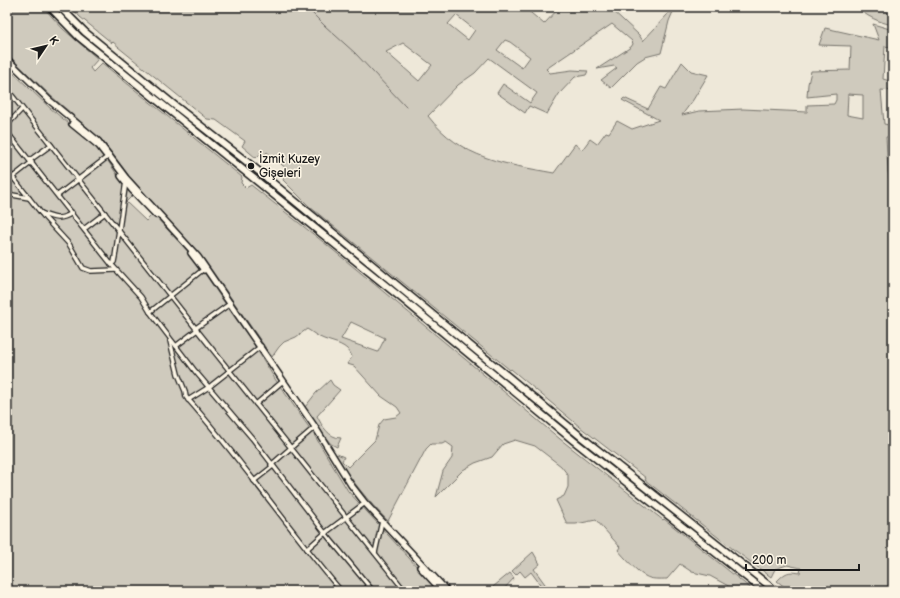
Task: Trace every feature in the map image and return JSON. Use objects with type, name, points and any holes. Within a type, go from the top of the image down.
[{"type":"highway","points":[[50,7],[79,37],[400,297],[574,441],[764,591]]},
{"type":"highway","points":[[60,7],[86,32],[173,104],[251,165],[579,435],[776,591]]},
{"type":"main road","points":[[7,59],[49,100],[93,136],[126,180],[190,247],[260,347],[364,504],[447,591]]},
{"type":"main road","points":[[7,63],[51,106],[109,156]]},
{"type":"main road","points":[[382,523],[442,591]]},
{"type":"street","points":[[7,89],[405,591]]},
{"type":"street","points":[[7,124],[22,109]]},
{"type":"street","points":[[7,132],[111,264],[141,297],[150,312],[176,346],[252,438],[325,533],[373,591]]},
{"type":"street","points":[[13,177],[51,145]]},
{"type":"street","points":[[58,195],[109,156]]},
{"type":"street","points":[[7,170],[40,212],[69,244],[83,268],[91,271],[116,270]]},
{"type":"street","points":[[111,264],[114,262],[126,180]]},
{"type":"street","points":[[7,194],[29,198]]},
{"type":"street","points":[[40,212],[58,219],[67,217],[72,213]]},
{"type":"street","points":[[84,229],[105,213]]},
{"type":"street","points":[[150,312],[205,268]]},
{"type":"street","points":[[176,346],[230,304]]},
{"type":"street","points":[[170,338],[178,374],[188,400],[230,448],[306,549],[341,591]]},
{"type":"street","points":[[188,400],[209,387],[260,347]]},
{"type":"street","points":[[256,404],[282,381]]},
{"type":"street","points":[[254,480],[314,428]]},
{"type":"street","points":[[306,549],[364,504]]},
{"type":"street","points":[[376,553],[382,523]]},
{"type":"shaded area","points":[[7,7],[43,7],[63,29],[98,59],[90,68],[93,72],[102,63],[242,177],[241,183],[246,188],[251,185],[327,245],[560,439],[754,591],[736,591],[710,576],[692,572],[680,564],[667,579],[653,579],[642,574],[618,550],[620,547],[596,520],[576,524],[567,524],[556,500],[564,496],[568,487],[568,475],[561,466],[535,446],[515,440],[503,444],[492,457],[475,463],[463,470],[436,497],[443,471],[452,458],[453,447],[446,442],[442,444],[431,444],[426,449],[388,521],[360,490],[336,456],[337,454],[344,457],[342,461],[348,467],[375,440],[379,425],[384,419],[396,417],[401,413],[397,407],[381,396],[354,366],[347,364],[352,357],[347,349],[320,337],[307,329],[296,337],[284,342],[272,357],[204,259],[129,176],[101,139],[51,96],[7,54]],"holes":[[[351,322],[385,338],[378,352],[341,339]]]},
{"type":"shaded area","points":[[71,7],[524,7],[544,24],[560,7],[609,7],[639,35],[643,41],[667,15],[671,7],[675,7],[669,21],[661,53],[645,57],[637,62],[611,88],[601,80],[617,68],[614,66],[597,69],[631,47],[633,44],[632,41],[612,24],[546,69],[550,73],[572,70],[588,71],[586,75],[575,77],[559,94],[547,114],[529,106],[525,113],[497,93],[503,84],[530,103],[537,93],[489,58],[475,73],[458,85],[428,116],[455,142],[469,151],[501,162],[554,173],[575,144],[582,150],[590,139],[597,144],[606,132],[609,133],[617,121],[632,129],[659,120],[622,100],[624,98],[648,109],[661,87],[666,89],[682,62],[691,71],[708,75],[682,115],[699,111],[743,109],[807,112],[807,105],[834,104],[836,100],[836,94],[807,97],[811,71],[850,70],[851,46],[819,45],[825,28],[879,40],[873,24],[893,30],[893,48],[885,46],[883,79],[893,82],[893,91],[881,90],[884,124],[893,126],[893,137],[886,137],[888,171],[893,200],[893,591],[790,591],[777,581],[787,573],[800,573],[801,568],[787,565],[775,569],[771,577],[733,549],[645,480],[646,478],[580,427],[511,369],[510,370],[310,207],[283,180],[288,170],[267,152],[264,155],[261,153],[256,158],[242,146],[245,141],[216,120],[207,119],[80,17]],"holes":[[[456,15],[475,30],[468,40],[448,24]],[[505,40],[530,57],[522,68],[497,50]],[[403,43],[432,65],[419,81],[386,52]],[[848,94],[863,95],[863,118],[847,115]]]},
{"type":"shaded area","points":[[856,7],[893,7],[893,25],[873,19]]},
{"type":"shaded area","points":[[8,68],[50,108],[104,155],[120,179],[134,194],[126,202],[146,221],[153,214],[195,259],[313,433],[348,491],[439,591],[7,591]]},
{"type":"shaded area","points":[[330,380],[333,385],[340,390],[317,416],[329,434],[341,438],[337,447],[331,444],[326,438],[305,407],[316,393]]},
{"type":"shaded area","points":[[533,552],[540,564],[534,569],[550,591],[545,591],[531,572],[525,577],[520,571],[516,575],[512,571]]},
{"type":"shaded area","points":[[510,573],[514,578],[503,590],[488,591]]},
{"type":"waterway","points":[[306,7],[355,53],[406,107]]},
{"type":"place","name":"İzmit Kuzey Gişeleri","points":[[251,166]]}]
